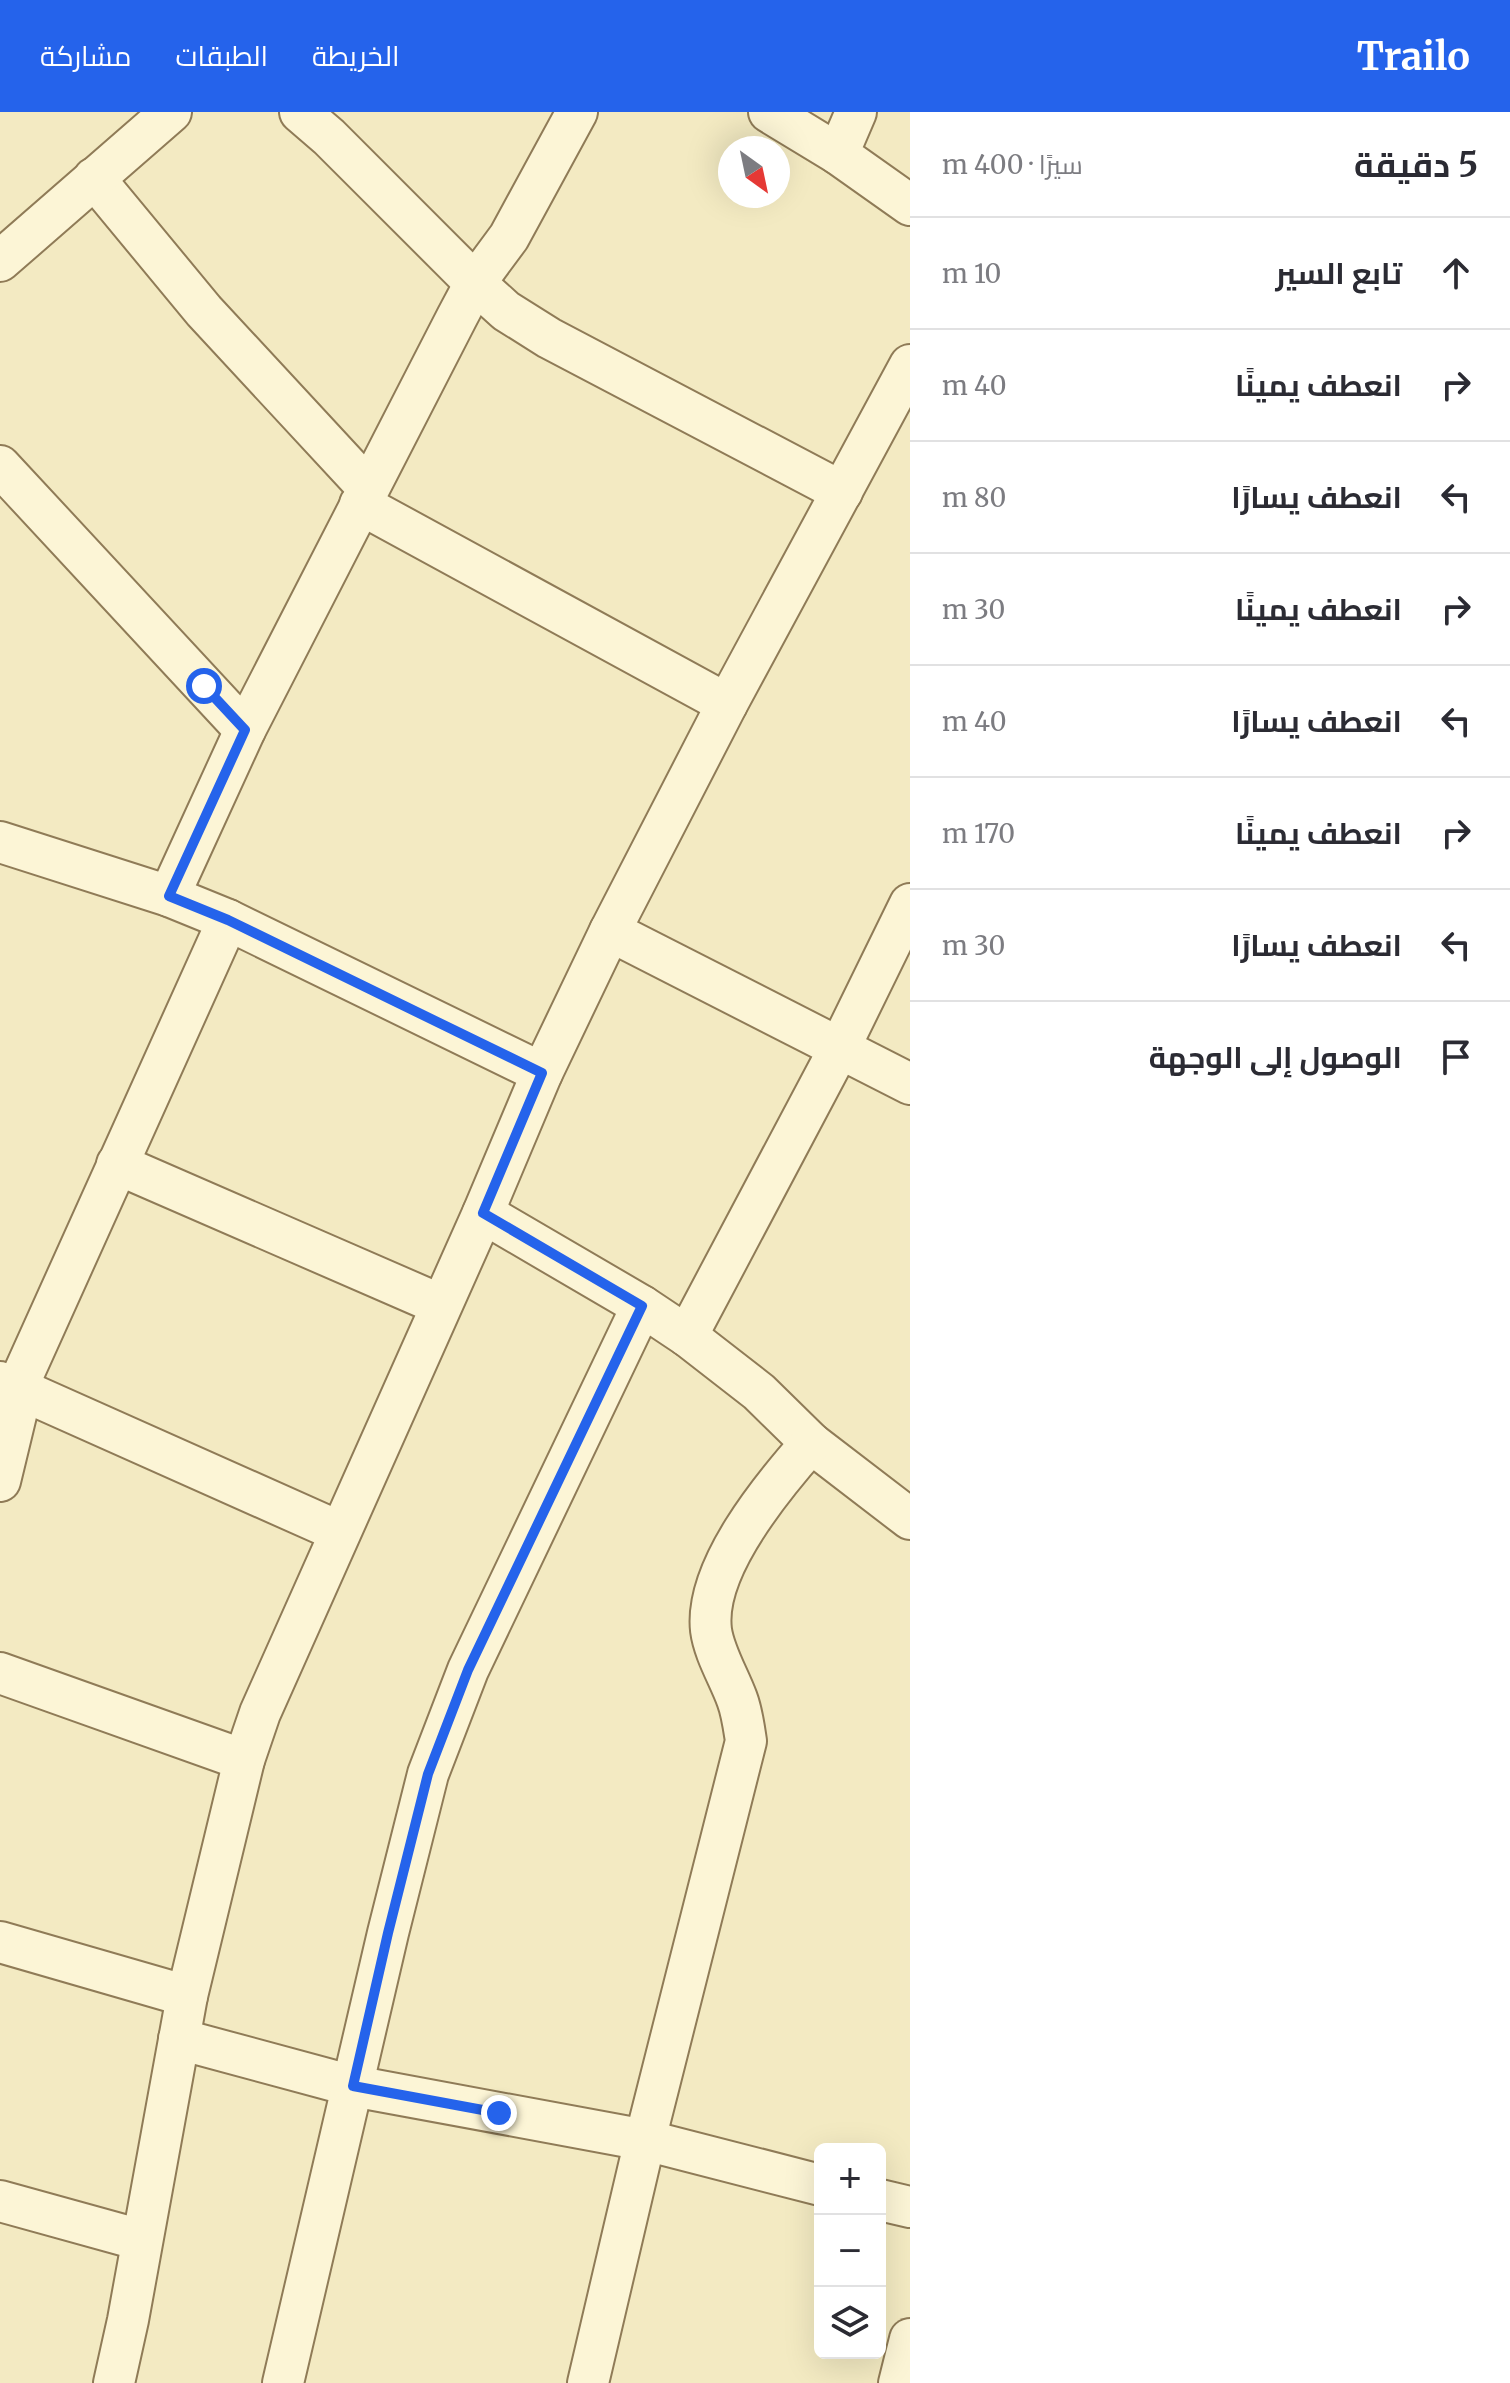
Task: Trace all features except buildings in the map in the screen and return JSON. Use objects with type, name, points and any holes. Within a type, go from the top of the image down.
[{"type":"street","points":[[0,261],[171,112]]},
{"type":"street","points":[[300,112],[506,311],[549,338],[842,492]]},
{"type":"street","points":[[169,896],[245,730],[364,496],[475,283],[509,237],[577,112]]},
{"type":"street","points":[[769,112],[838,154],[910,205]]},
{"type":"street","points":[[838,154],[856,112]]},
{"type":"street","points":[[94,178],[364,496],[727,704]]},
{"type":"street","points":[[114,2383],[187,1996],[244,1760],[260,1713],[483,1213],[542,1073],[610,931],[727,704],[910,365]]},
{"type":"street","points":[[0,466],[245,730]]},
{"type":"street","points":[[0,842],[169,896],[228,920],[542,1073]]},
{"type":"street","points":[[687,1336],[839,1049],[910,904]]},
{"type":"street","points":[[0,1481],[13,1387],[228,920]]},
{"type":"street","points":[[610,931],[910,1084]]},
{"type":"street","points":[[117,1164],[441,1305]]},
{"type":"street","points":[[483,1213],[642,1306],[687,1336],[759,1392],[811,1443],[910,1519]]},
{"type":"street","points":[[283,2383],[428,1774],[468,1670],[642,1306]]},
{"type":"street","points":[[13,1387],[340,1532]]},
{"type":"street","points":[[588,2383],[645,2140],[746,1741],[738,1702],[711,1630],[713,1597],[723,1565],[781,1476],[811,1443]]},
{"type":"street","points":[[0,1673],[244,1760]]},
{"type":"street","points":[[0,1942],[187,1996]]},
{"type":"street","points":[[179,2039],[353,2086],[645,2140],[814,2183]]},
{"type":"street","points":[[0,2201],[141,2240]]},
{"type":"street","points":[[886,2201],[910,2207]]},
{"type":"street","points":[[899,2383],[910,2339]]},
{"type":"route","points":[[204,686],[245,730],[169,896],[228,920],[542,1073],[483,1213],[642,1306],[468,1670],[428,1774],[353,2086],[499,2113]]}]
